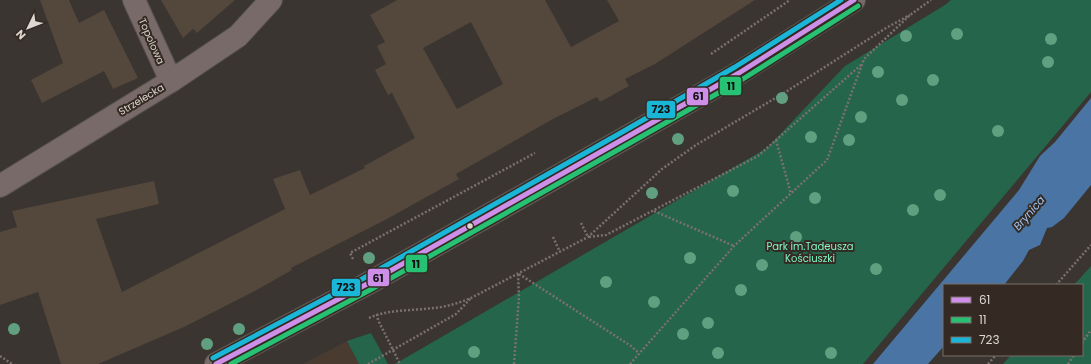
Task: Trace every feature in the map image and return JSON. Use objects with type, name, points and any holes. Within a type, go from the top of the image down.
[{"type":"street","name":"Topolowa","points":[[134,0],[170,81]]},
{"type":"street","name":"Strzelecka","points":[[0,186],[170,81],[238,36],[271,0]]},
{"type":"street","points":[[216,364],[242,358],[367,284],[739,73],[854,0]]},
{"type":"path","points":[[400,364],[378,320],[377,314],[456,304],[471,298],[588,237],[607,221],[645,184],[684,152],[801,83],[886,28],[910,15],[931,0]]},
{"type":"path","points":[[630,364],[734,246],[827,160],[864,59],[910,15]]},
{"type":"path","points":[[588,237],[606,235],[758,156],[862,64]]},
{"type":"path","points":[[776,140],[791,194]]},
{"type":"path","points":[[654,211],[734,246]]},
{"type":"path","points":[[581,223],[588,237]]},
{"type":"path","points":[[553,237],[560,252]]},
{"type":"path","points":[[1057,284],[1091,245]]},
{"type":"path","points":[[518,274],[631,346],[639,353]]},
{"type":"path","points":[[514,364],[519,297],[518,274]]},
{"type":"path","points":[[368,364],[456,314],[471,298]]},
{"type":"path","points":[[1083,342],[1091,330]]},
{"type":"path","points":[[0,356],[12,364]]},
{"type":"path","points":[[988,364],[995,356]]},
{"type":"shaded area","points":[[347,341],[359,364],[303,364]]},
{"type":"green space","name":"Park im.Tadeusza Kościuszki","points":[[951,0],[1091,0],[1091,92],[863,364],[395,364],[767,148],[845,66]]},
{"type":"green space","points":[[1091,266],[1091,364],[1003,364],[1010,356],[1083,356],[1083,284],[1075,284]]},
{"type":"green space","points":[[371,333],[388,364],[359,364],[347,341]]},
{"type":"water","name":"Brynica","points":[[1091,98],[1091,185],[1064,218],[1052,227],[1047,228],[1040,245],[1029,250],[1023,261],[1005,284],[943,284],[943,347],[928,364],[873,364],[1019,190],[1040,156],[1055,142]]},
{"type":"building","points":[[40,0],[69,0],[79,23],[104,10],[138,78],[113,89],[104,71],[42,103],[31,80],[63,63]]},
{"type":"building","points":[[161,0],[235,0],[197,33],[193,29],[183,38]]},
{"type":"building","points":[[397,0],[545,0],[571,47],[619,21],[607,0],[755,0],[655,64],[625,79],[629,86],[600,102],[597,97],[553,119],[456,174],[459,179],[387,219],[291,268],[292,270],[253,292],[184,327],[98,364],[61,364],[38,292],[0,305],[0,232],[17,227],[12,211],[154,181],[159,204],[96,219],[122,292],[285,209],[273,179],[300,170],[310,195],[365,168],[364,166],[415,138],[392,93],[388,95],[375,70],[386,64],[377,46],[385,42],[370,15]],"holes":[[[471,22],[503,84],[457,109],[423,48]]]},
{"type":"transit line","name":"723","points":[[213,358],[364,278],[624,131],[735,67],[841,0]]},
{"type":"transit line","name":"61","points":[[216,364],[367,284],[627,137],[739,73],[854,0]]},
{"type":"transit line","name":"11","points":[[231,364],[370,290],[743,79],[858,6]]}]
